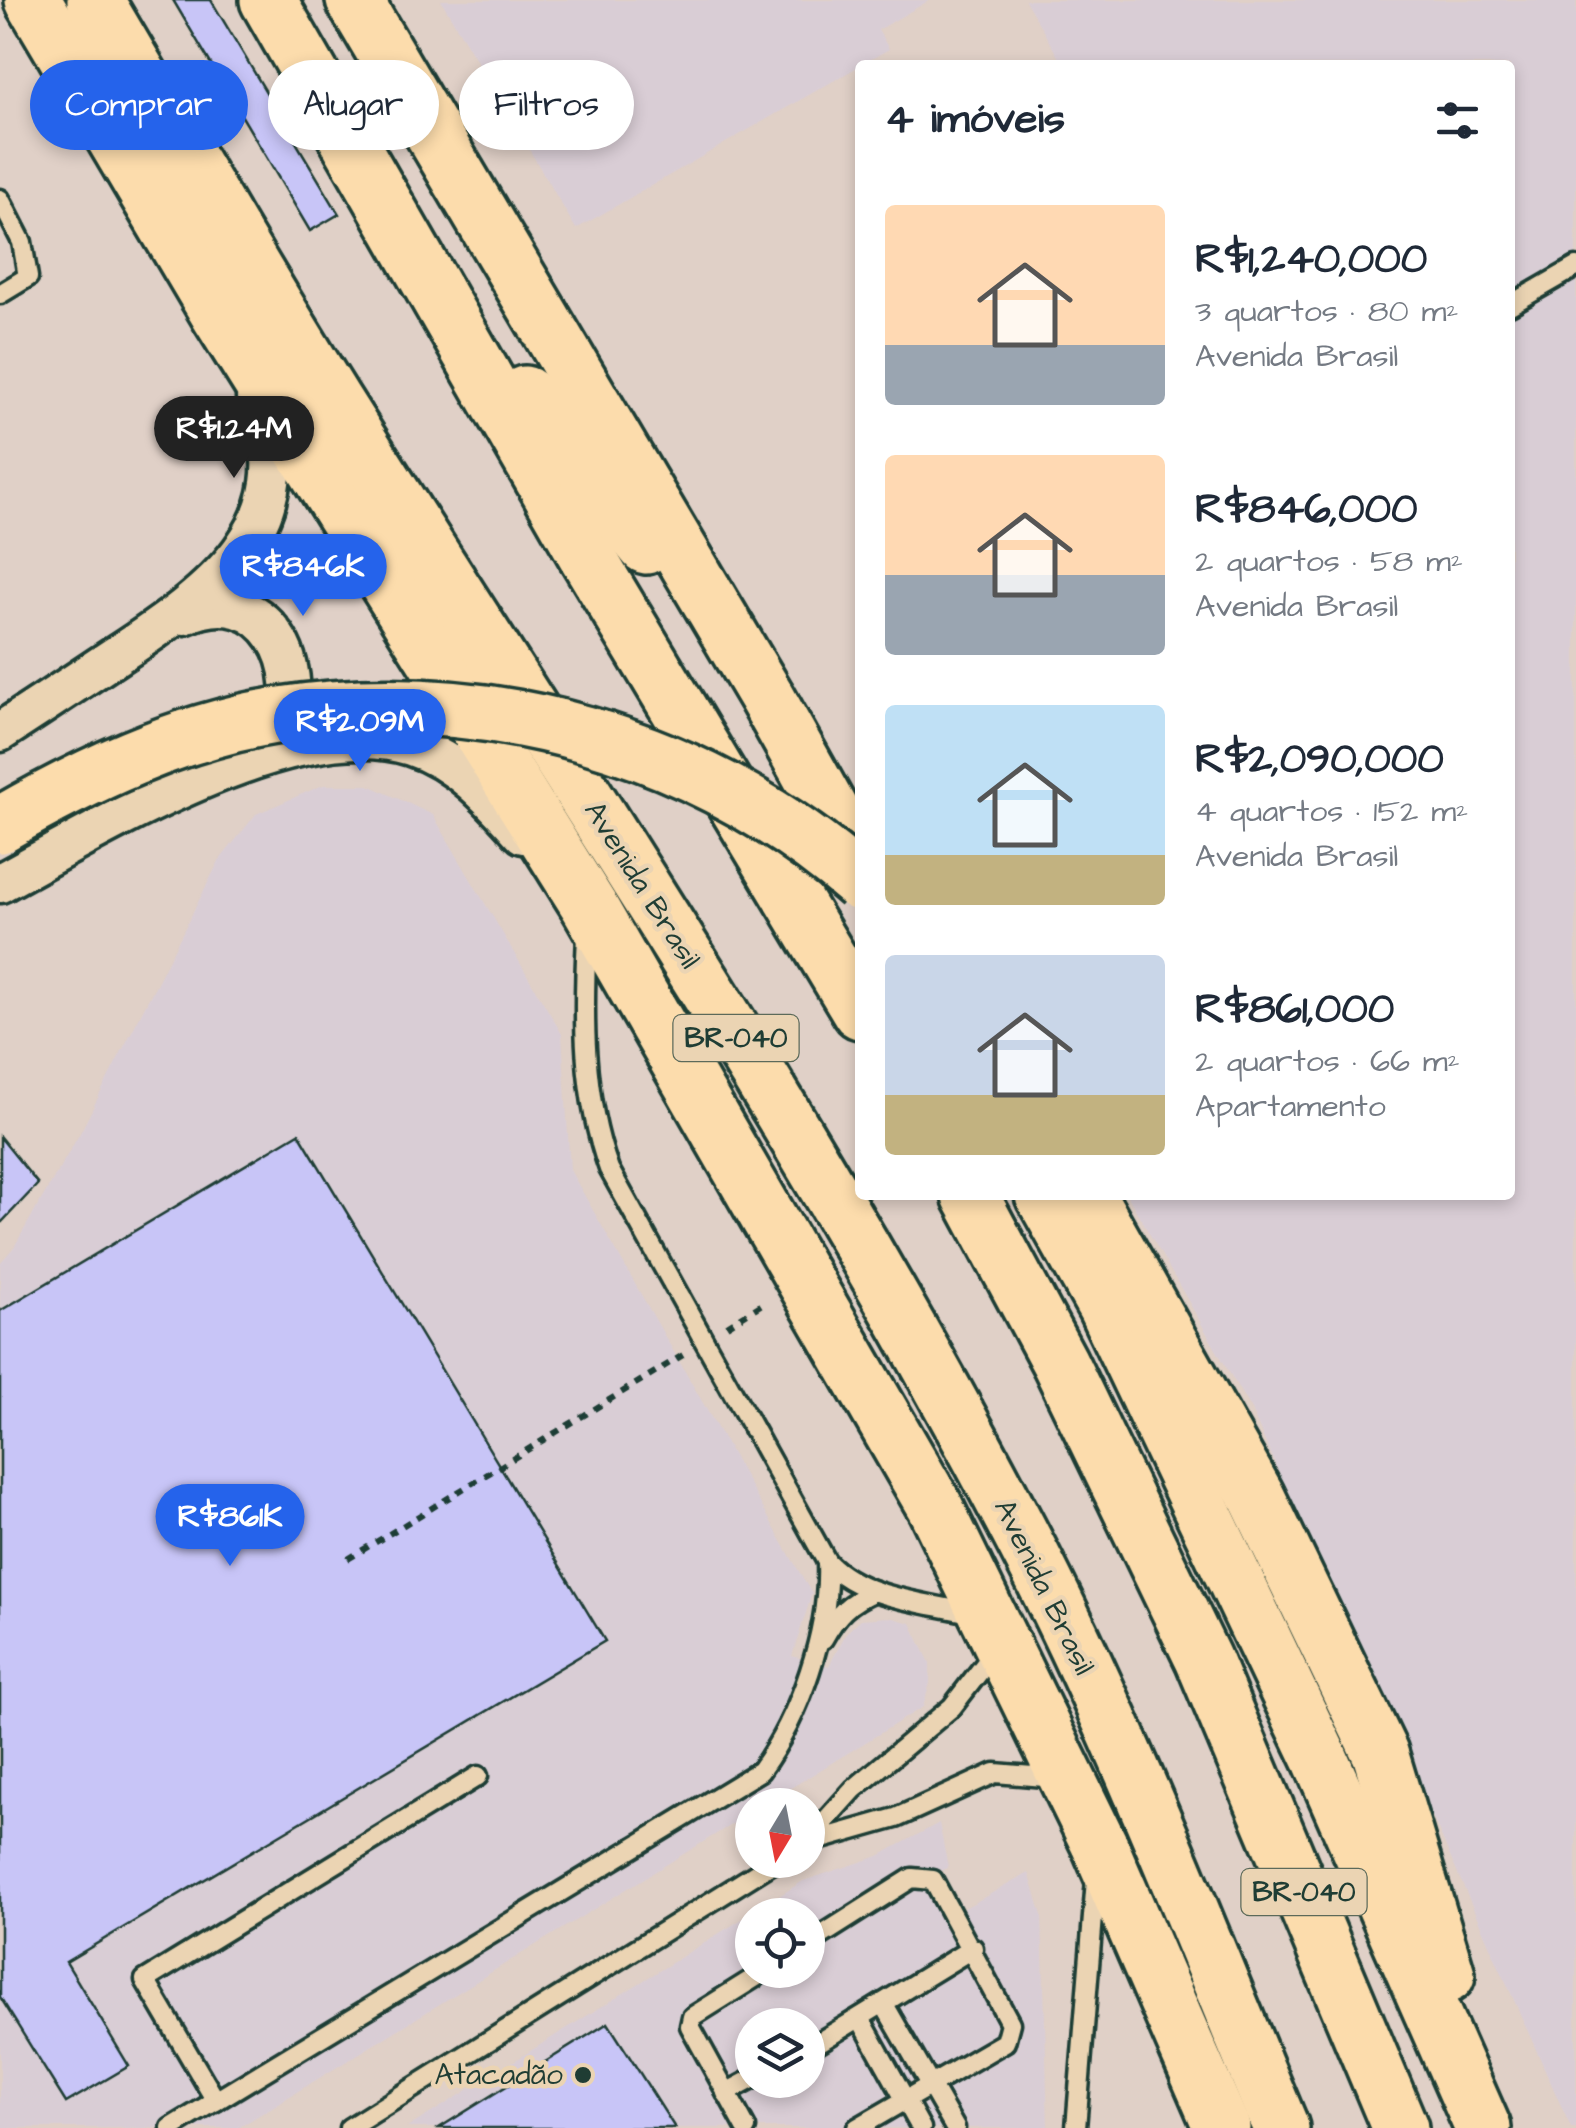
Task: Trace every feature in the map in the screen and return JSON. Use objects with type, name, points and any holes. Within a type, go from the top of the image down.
[{"type":"highway","name":"Avenida Brasil","points":[[33,0],[222,318],[589,906],[935,1507],[1099,1844],[1222,2128]]},
{"type":"highway","name":"Avenida Brasil","points":[[95,0],[332,398],[470,610],[706,988],[859,1240],[939,1382],[1023,1538],[1106,1716],[1281,2128]]},
{"type":"highway","points":[[268,0],[585,553],[855,1003]]},
{"type":"highway","points":[[354,0],[766,696],[855,855]]},
{"type":"highway","points":[[413,254],[766,696]]},
{"type":"highway","points":[[0,825],[122,764],[236,725],[335,710],[476,710],[589,734],[670,764],[794,831],[855,878]]},
{"type":"highway","name":"BR-040","points":[[973,1200],[1060,1363],[1203,1659],[1400,2128]]},
{"type":"highway","points":[[1046,1200],[1105,1306],[1320,1758],[1483,2128]]},
{"type":"highway","points":[[1091,1200],[1256,1495],[1380,1753],[1494,2128]]},
{"type":"street","points":[[0,732],[213,587],[238,559],[256,529],[267,493],[270,455],[261,409],[222,318]]},
{"type":"street","points":[[159,627],[205,606],[230,604],[250,614],[279,643],[288,661],[292,702],[279,742],[262,758]]},
{"type":"street","points":[[0,884],[96,831],[198,782],[262,758],[370,739],[410,745],[451,763],[495,803],[589,906]]},
{"type":"lane","points":[[0,199],[22,242],[28,277],[0,294]]},
{"type":"lane","points":[[1515,302],[1576,266]]},
{"type":"lane","points":[[0,892],[96,831]]},
{"type":"lane","points":[[589,906],[584,992],[593,1125],[609,1169],[827,1562],[844,1579],[997,1630],[952,1708],[854,1789],[825,1822]]},
{"type":"lane","points":[[170,2128],[760,1771],[783,1740],[810,1661],[826,1604],[827,1562]]},
{"type":"lane","points":[[810,1661],[837,1614],[853,1600],[875,1591]]},
{"type":"lane","points":[[825,1837],[896,1818],[995,1772],[1068,1778]]},
{"type":"lane","points":[[216,2100],[145,1980],[478,1776]]},
{"type":"lane","points":[[1076,2128],[1099,1844]]},
{"type":"lane","points":[[349,2128],[749,1878]]},
{"type":"lane","points":[[825,1933],[912,1878],[933,1880],[1010,2023],[1005,2042],[857,2128]]},
{"type":"lane","points":[[825,2040],[973,1948]]},
{"type":"lane","points":[[738,1988],[692,2017],[692,2036],[746,2128]]},
{"type":"lane","points":[[885,2006],[928,2086],[956,2128]]},
{"type":"lane","points":[[861,2020],[921,2128]]},
{"type":"lane","points":[[726,2093],[735,2088]]},
{"type":"path","points":[[348,1559],[802,1278]]},
{"type":"shaded area","points":[[441,0],[930,0],[878,30],[889,49],[870,60],[855,60],[855,69],[576,229],[529,150],[634,150],[634,60],[476,60]]},
{"type":"shaded area","points":[[1025,0],[1576,0],[1576,2128],[1571,2128],[1251,1410],[1130,1200],[1515,1200],[1515,60],[1060,60]]},
{"type":"shaded area","points":[[323,785],[369,785],[433,815],[562,1034],[570,1170],[812,1594],[792,1656],[829,1666],[846,1633],[861,1619],[889,1617],[911,1623],[930,1663],[930,1683],[923,1707],[791,1788],[735,1788],[735,1822],[238,2128],[0,2128],[0,1263],[14,1247],[80,1133],[219,861],[256,814]]},
{"type":"shaded area","points":[[939,1823],[948,1867],[926,1882],[946,1918],[1029,1873],[1042,1915],[1048,2128],[407,2128],[735,1923],[735,1988],[825,1988],[825,1898],[776,1898],[803,1881],[825,1878],[825,1874],[879,1856]]},
{"type":"building","points":[[173,0],[211,0],[247,60],[209,60]]},
{"type":"building","points":[[248,62],[268,95],[268,150],[301,150],[339,214],[310,231],[248,126]]},
{"type":"building","points":[[299,1133],[605,1641],[66,1962],[129,2066],[66,2103],[0,1997],[0,1311]]},
{"type":"building","points":[[0,1137],[38,1184],[0,1224]]},
{"type":"building","name":"Atacadão","points":[[608,2023],[675,2128],[439,2128]]},
{"type":"place","name":"Atacadão","points":[[583,2075]]}]
